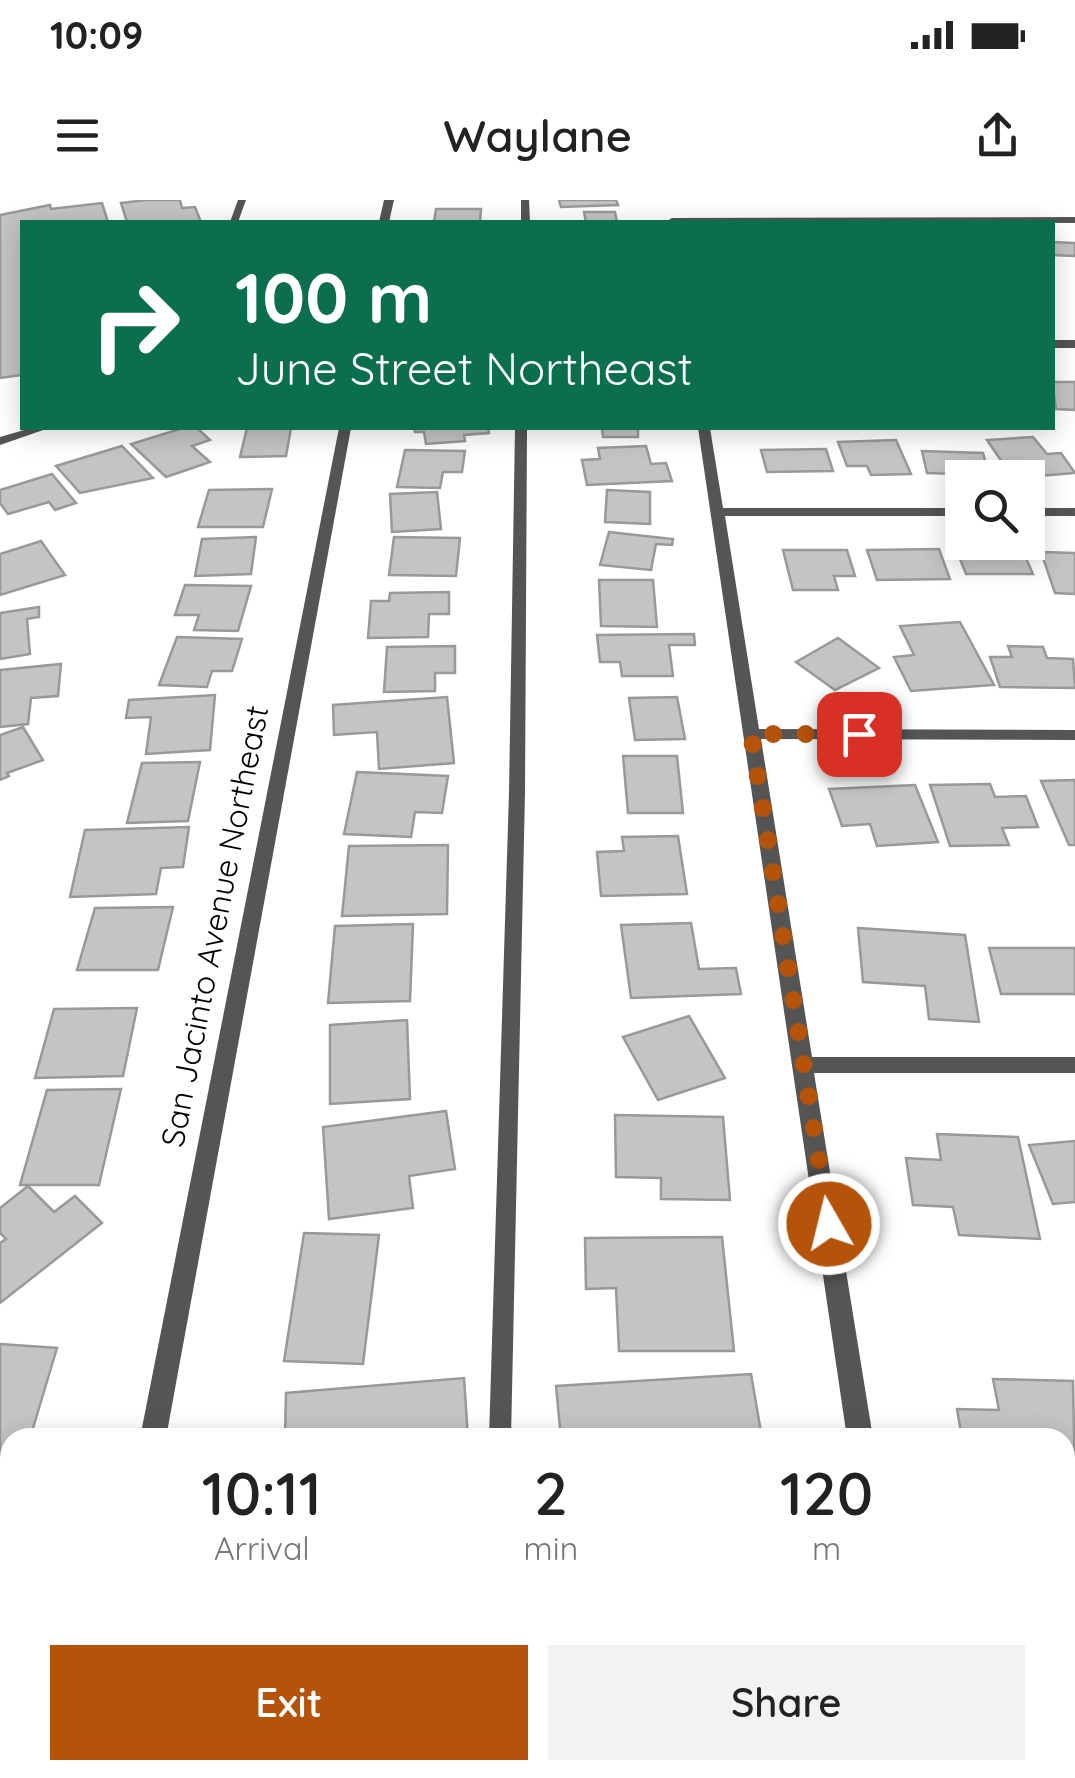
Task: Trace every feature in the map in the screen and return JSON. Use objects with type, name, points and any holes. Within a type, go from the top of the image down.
[{"type":"street","points":[[671,218],[1075,220]]},
{"type":"street","points":[[0,441],[36,430]]},
{"type":"street","name":"San Jacinto Avenue Northeast","points":[[155,1428],[344,430]]},
{"type":"street","points":[[704,430],[859,1428]]},
{"type":"street","points":[[716,512],[945,512]]},
{"type":"street","points":[[1045,512],[1075,512]]},
{"type":"street","points":[[751,734],[1075,736]]},
{"type":"street","points":[[804,1064],[1075,1065]]},
{"type":"lane","points":[[500,1428],[517,792],[521,430]]},
{"type":"building","points":[[180,200],[182,208],[195,207],[200,220],[126,220],[121,203]]},
{"type":"building","points":[[559,200],[616,200],[618,205],[561,207]]},
{"type":"building","points":[[102,203],[107,220],[20,220],[20,375],[0,378],[0,215],[50,205],[51,209]]},
{"type":"building","points":[[436,209],[481,209],[480,220],[434,220]]},
{"type":"building","points":[[584,212],[615,212],[617,220],[586,220]]},
{"type":"building","points":[[1055,242],[1075,243],[1075,256],[1055,255]]},
{"type":"building","points":[[1055,382],[1075,382],[1075,410],[1056,409]]},
{"type":"building","points":[[176,430],[199,430],[210,440],[192,446],[210,462],[166,477],[131,444]]},
{"type":"building","points":[[247,430],[291,430],[286,456],[240,457]]},
{"type":"building","points":[[488,430],[489,433],[464,435],[465,441],[426,444],[424,432],[415,432]]},
{"type":"building","points":[[602,430],[638,430],[638,437],[603,437]]},
{"type":"building","points":[[1033,437],[1047,454],[1061,453],[1075,473],[1045,475],[1045,460],[1001,460],[987,440]]},
{"type":"building","points":[[896,440],[911,474],[871,475],[867,466],[847,466],[838,442]]},
{"type":"building","points":[[122,446],[153,478],[80,493],[56,466]]},
{"type":"building","points":[[646,446],[651,464],[666,463],[672,481],[587,485],[582,460],[600,459],[598,448]]},
{"type":"building","points":[[826,449],[833,471],[767,472],[761,450]]},
{"type":"building","points":[[405,450],[465,451],[462,472],[443,472],[440,488],[397,487]]},
{"type":"building","points":[[922,451],[983,453],[985,460],[945,460],[945,474],[927,473]]},
{"type":"building","points":[[52,474],[76,503],[55,510],[49,502],[8,514],[0,503],[0,490]]},
{"type":"building","points":[[272,489],[263,527],[198,527],[209,490]]},
{"type":"building","points":[[607,490],[650,492],[650,524],[605,522]]},
{"type":"building","points":[[437,492],[441,529],[392,532],[390,494]]},
{"type":"building","points":[[609,532],[673,539],[672,545],[656,544],[651,570],[600,565]]},
{"type":"building","points":[[256,537],[251,574],[195,576],[202,539]]},
{"type":"building","points":[[394,537],[460,538],[456,576],[389,575]]},
{"type":"building","points":[[41,541],[65,575],[0,595],[0,554]]},
{"type":"building","points":[[939,549],[950,579],[877,580],[867,550]]},
{"type":"building","points":[[783,550],[847,550],[855,576],[834,576],[838,590],[793,590]]},
{"type":"building","points":[[1045,552],[1075,553],[1075,594],[1055,593],[1044,560]]},
{"type":"building","points":[[960,560],[1027,560],[1033,574],[966,574]]},
{"type":"building","points":[[599,580],[653,580],[657,627],[601,626]]},
{"type":"building","points":[[185,585],[251,586],[238,631],[194,630],[199,615],[175,615]]},
{"type":"building","points":[[449,592],[449,614],[429,614],[428,637],[368,638],[371,601],[389,601],[390,593]]},
{"type":"building","points":[[39,607],[39,617],[27,619],[30,654],[0,659],[0,613]]},
{"type":"building","points":[[960,622],[994,685],[911,691],[894,657],[914,655],[900,626]]},
{"type":"building","points":[[694,634],[695,645],[669,645],[673,676],[622,676],[620,662],[600,662],[597,635]]},
{"type":"building","points":[[177,637],[242,639],[232,671],[212,671],[207,687],[159,685]]},
{"type":"building","points":[[838,638],[879,668],[835,690],[796,662]]},
{"type":"building","points":[[455,646],[455,673],[435,673],[435,691],[384,692],[387,647]]},
{"type":"building","points":[[1008,646],[1043,647],[1047,658],[1073,659],[1075,688],[1000,687],[990,657],[1012,657]]},
{"type":"building","points":[[61,664],[58,696],[31,698],[28,724],[0,727],[0,670]]},
{"type":"building","points":[[215,695],[210,750],[146,754],[151,717],[126,718],[129,700]]},
{"type":"building","points":[[447,697],[454,763],[379,769],[377,732],[334,735],[333,705]]},
{"type":"building","points":[[677,697],[685,739],[635,740],[629,698]]},
{"type":"building","points":[[23,727],[43,760],[7,773],[9,776],[0,780],[0,735]]},
{"type":"building","points":[[623,756],[677,756],[683,813],[628,813]]},
{"type":"building","points":[[200,762],[188,821],[127,823],[142,763]]},
{"type":"building","points":[[357,772],[448,776],[442,813],[415,812],[411,837],[344,834]]},
{"type":"building","points":[[1075,780],[1075,845],[1069,845],[1041,781]]},
{"type":"building","points":[[990,784],[995,797],[1026,796],[1038,827],[1002,828],[1009,845],[950,846],[930,785]]},
{"type":"building","points":[[915,785],[938,842],[877,846],[870,824],[842,826],[829,789]]},
{"type":"building","points":[[189,827],[183,867],[161,868],[156,894],[70,897],[85,830]]},
{"type":"building","points":[[678,836],[687,894],[601,896],[597,852],[624,851],[622,837]]},
{"type":"building","points":[[448,845],[447,914],[342,916],[349,846]]},
{"type":"building","points":[[173,907],[158,970],[77,970],[95,908]]},
{"type":"building","points":[[691,923],[699,969],[736,968],[741,994],[631,998],[621,925]]},
{"type":"building","points":[[413,924],[410,1001],[328,1003],[335,926]]},
{"type":"building","points":[[858,928],[965,935],[979,1022],[929,1019],[925,986],[863,982]]},
{"type":"building","points":[[989,948],[1075,948],[1075,994],[1001,994]]},
{"type":"building","points":[[137,1008],[123,1076],[35,1078],[54,1009]]},
{"type":"building","points":[[689,1016],[725,1078],[658,1100],[623,1037]]},
{"type":"building","points":[[407,1020],[410,1099],[330,1104],[330,1025]]},
{"type":"building","points":[[121,1089],[99,1185],[20,1185],[47,1090]]},
{"type":"building","points":[[446,1111],[455,1169],[409,1176],[413,1208],[329,1219],[323,1127]]},
{"type":"building","points":[[615,1115],[723,1117],[730,1200],[661,1199],[661,1178],[616,1177]]},
{"type":"building","points":[[937,1134],[1018,1137],[1040,1239],[959,1235],[953,1207],[913,1205],[906,1158],[941,1160]]},
{"type":"building","points":[[1075,1141],[1075,1202],[1053,1204],[1029,1145]]},
{"type":"building","points":[[28,1186],[54,1212],[75,1196],[102,1223],[0,1303],[0,1243],[6,1239],[0,1233],[0,1208]]},
{"type":"building","points":[[304,1233],[379,1235],[363,1364],[284,1361]]},
{"type":"building","points":[[722,1237],[734,1351],[619,1351],[616,1288],[586,1289],[585,1238]]},
{"type":"building","points":[[0,1344],[57,1348],[33,1428],[0,1428]]},
{"type":"building","points":[[751,1374],[760,1428],[560,1428],[556,1386]]},
{"type":"building","points":[[464,1378],[467,1428],[285,1428],[286,1393]]},
{"type":"building","points":[[993,1379],[1073,1381],[1074,1428],[960,1428],[957,1409],[999,1410]]},
{"type":"route","points":[[829,1224],[751,734],[859,734]]}]
